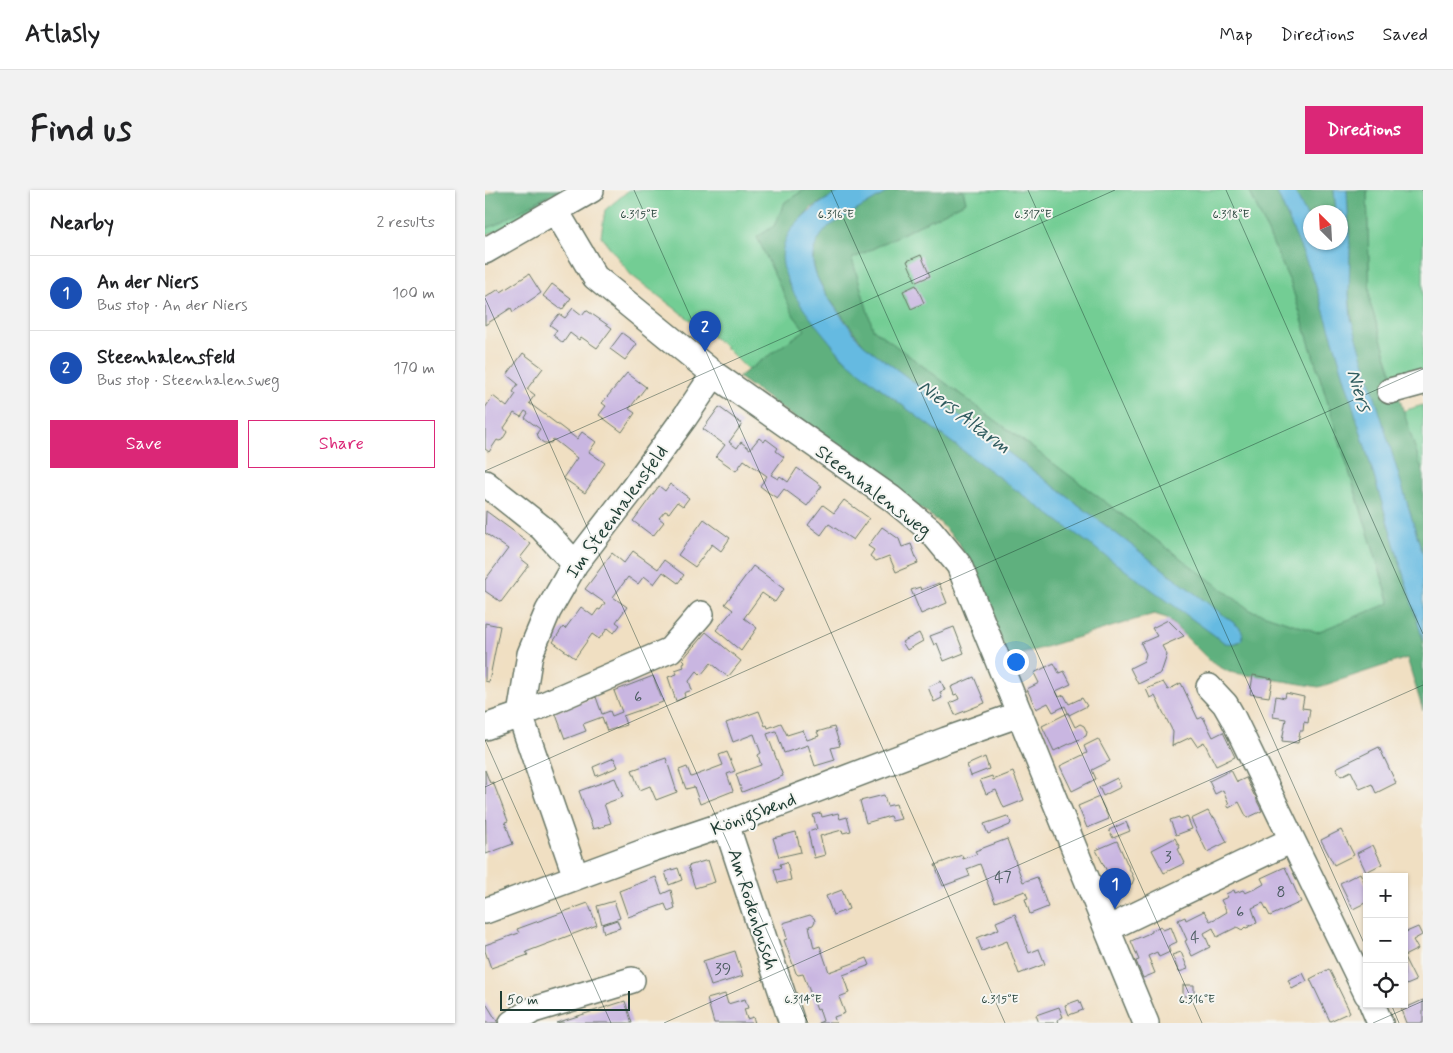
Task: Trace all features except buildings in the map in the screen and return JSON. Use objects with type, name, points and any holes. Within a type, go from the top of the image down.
[{"type":"street","points":[[485,251],[591,190]]},
{"type":"street","name":"Steenhalensweg","points":[[556,211],[595,277],[714,374],[891,498],[930,530],[959,565],[1146,1023]]},
{"type":"street","name":"Im Steenhalensfeld","points":[[576,878],[521,715],[530,654],[548,611],[575,564],[632,490],[714,374]]},
{"type":"street","points":[[1390,391],[1423,382]]},
{"type":"street","points":[[485,483],[543,528],[575,564]]},
{"type":"street","points":[[485,727],[521,715],[670,650],[701,614]]},
{"type":"street","points":[[1209,687],[1225,704],[1233,718],[1363,986]]},
{"type":"street","name":"Königsbend","points":[[485,911],[649,850],[726,824],[946,740],[1020,714]]},
{"type":"street","name":"Am Rodenbusch","points":[[726,824],[792,1023]]},
{"type":"street","points":[[1107,930],[1292,840]]},
{"type":"street","points":[[512,1023],[533,1010],[632,980]]},
{"type":"street","points":[[1373,1008],[1380,1023]]},
{"type":"green space","points":[[497,190],[558,190],[485,229],[485,196]]},
{"type":"green space","points":[[558,190],[572,190],[514,225],[485,235],[485,229]]},
{"type":"green space","points":[[629,190],[804,190],[785,202],[774,226],[794,316],[805,330],[748,370],[723,345],[631,275],[601,236],[605,210]]},
{"type":"green space","points":[[804,190],[842,190],[811,208],[800,219],[792,229],[783,251],[783,264],[789,285],[800,303],[841,356],[946,438],[1225,643],[1236,643],[1240,642],[1241,631],[1239,627],[864,345],[828,297],[817,277],[813,261],[815,245],[827,227],[891,190],[963,190],[966,202],[852,259],[873,329],[1250,610],[1317,632],[1390,603],[1291,284],[1249,190],[1276,190],[1313,277],[1423,640],[1423,711],[1407,658],[1319,687],[1229,672],[1211,662],[1167,618],[1154,614],[1009,658],[959,543],[939,522],[738,377],[805,330],[794,316],[757,237],[774,226],[785,202]]},
{"type":"green space","points":[[963,190],[1249,190],[1291,284],[1390,604],[1317,632],[1250,610],[873,329],[852,259],[966,202]]},
{"type":"green space","points":[[1294,190],[1334,190],[1335,205],[1303,205],[1303,208]]},
{"type":"green space","points":[[1347,190],[1367,190],[1370,303],[1423,474],[1423,555],[1353,326],[1349,295],[1350,249]]},
{"type":"green space","points":[[1367,190],[1423,190],[1423,378],[1396,386],[1370,303]]},
{"type":"green space","points":[[1423,405],[1423,474],[1403,411]]},
{"type":"water","points":[[842,190],[891,190],[828,227],[814,248],[813,263],[819,282],[859,340],[1239,627],[1243,635],[1240,641],[1225,643],[922,420],[853,367],[838,351],[794,294],[783,265],[782,252],[785,240],[791,229],[820,203]]},
{"type":"water","name":"Niers","points":[[1276,190],[1294,190],[1303,208],[1303,250],[1348,250],[1348,210],[1351,318],[1423,555],[1423,640],[1334,343],[1313,277]]},
{"type":"water","points":[[1334,190],[1347,190],[1348,205],[1335,205]]},
{"type":"place","name":"Steenhalensfeld","points":[[705,352]]},
{"type":"place","name":"An der Niers","points":[[1115,909]]},
{"type":"water label","name":"Niers Altarm","points":[[965,416]]}]
